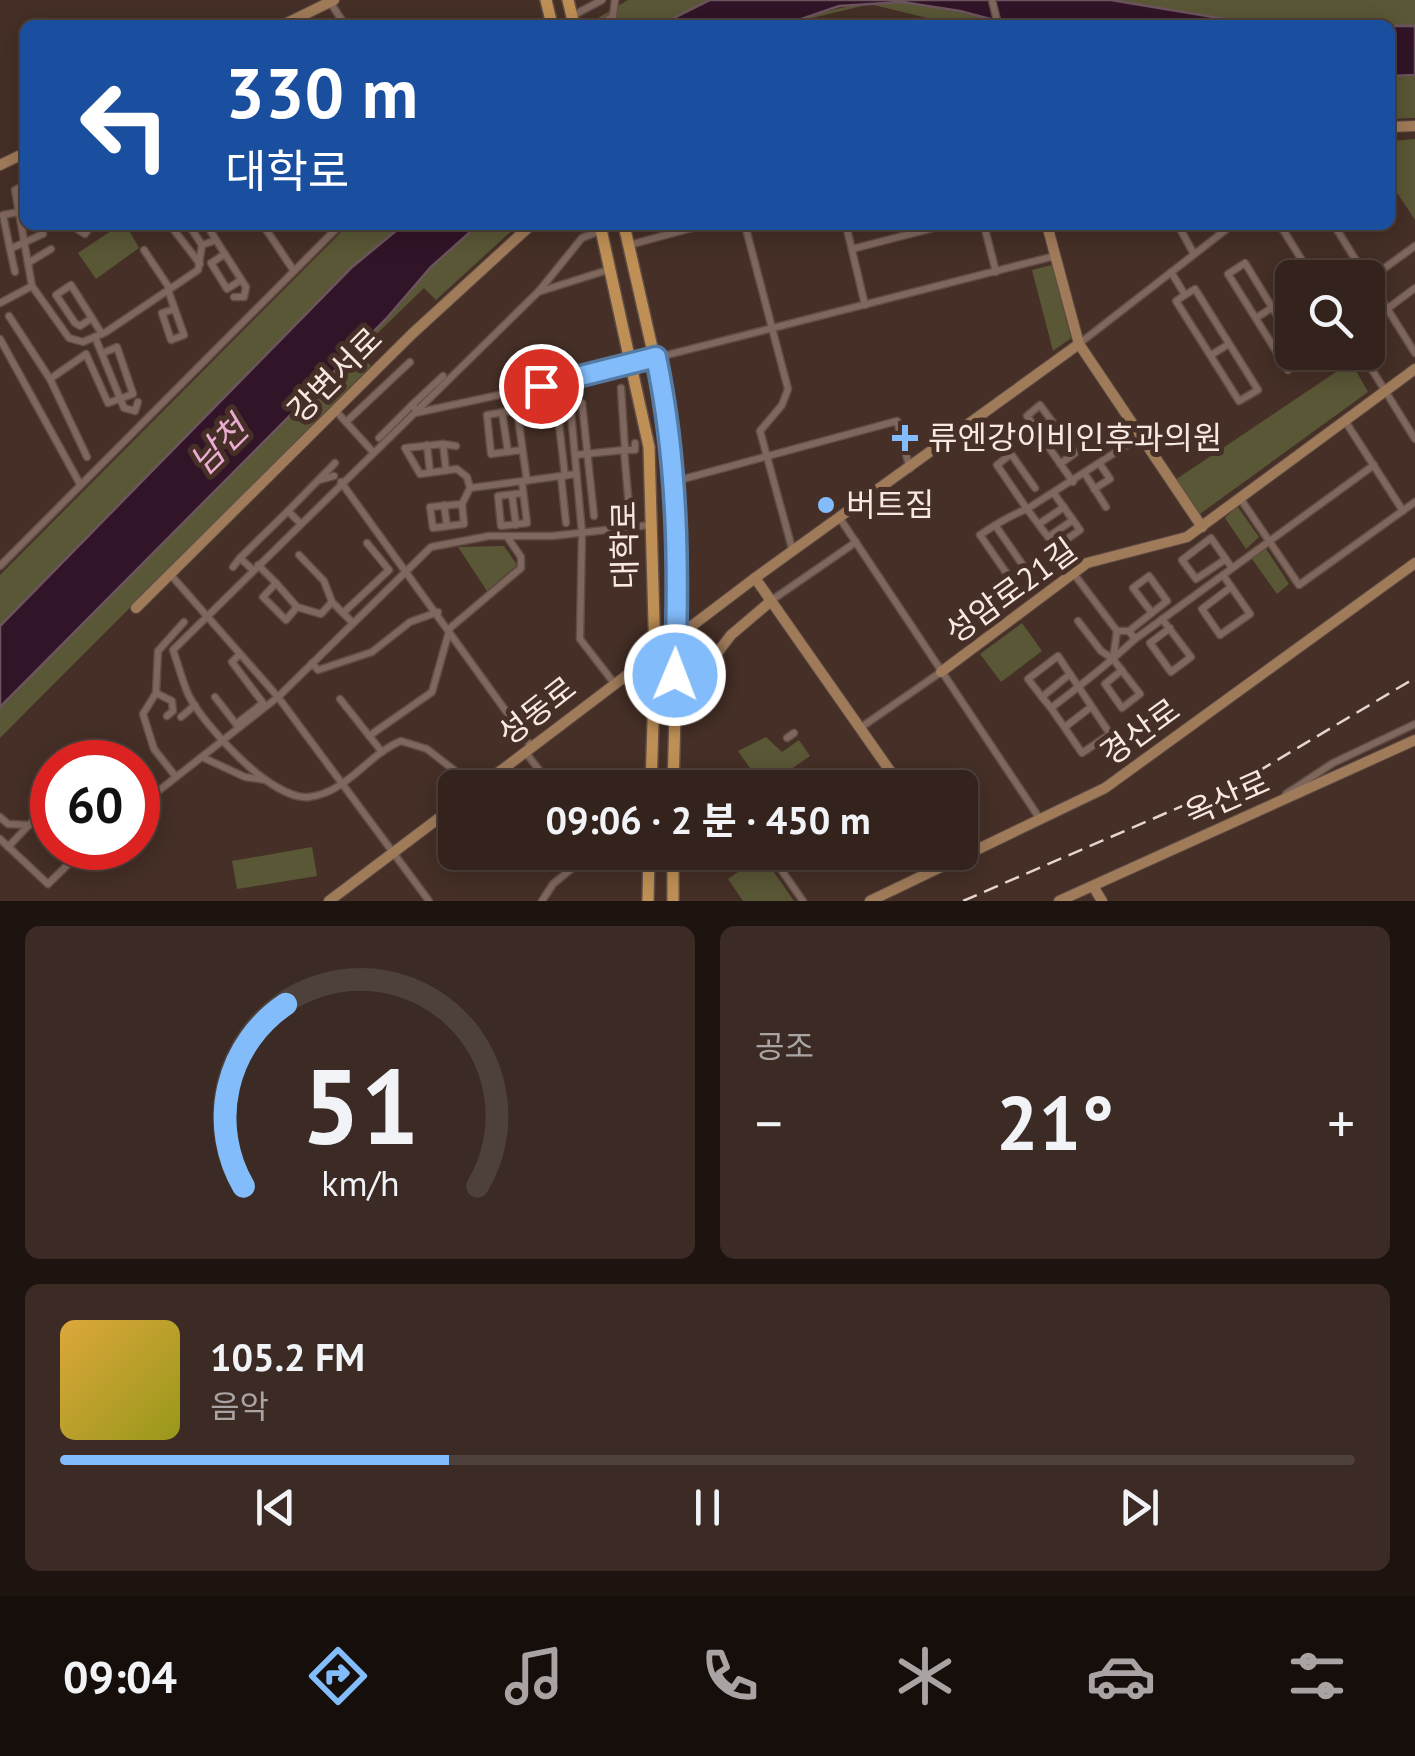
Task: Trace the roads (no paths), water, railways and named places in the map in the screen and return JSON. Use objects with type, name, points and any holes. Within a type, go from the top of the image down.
[{"type":"main road","points":[[568,0],[573,20]]},
{"type":"main road","name":"대학로","points":[[602,230],[649,447],[655,657],[652,770]]},
{"type":"main road","name":"대학로","points":[[625,230],[672,431],[676,481],[673,770]]},
{"type":"main road","points":[[648,901],[649,870]]},
{"type":"main road","points":[[672,901],[673,870]]},
{"type":"street","points":[[573,20],[602,0]]},
{"type":"street","points":[[294,20],[332,1]]},
{"type":"street","points":[[20,188],[16,190],[20,218]]},
{"type":"street","points":[[15,272],[3,215],[19,212]]},
{"type":"street","points":[[22,230],[32,286],[69,338],[82,342],[198,270],[202,244],[192,230]]},
{"type":"street","points":[[174,230],[200,264]]},
{"type":"street","points":[[210,230],[246,287],[244,298],[234,297]]},
{"type":"street","points":[[266,230],[294,271]]},
{"type":"street","points":[[0,566],[335,230]]},
{"type":"street","name":"강변서로","points":[[136,608],[335,410],[526,230]]},
{"type":"street","points":[[379,438],[538,292],[582,238],[597,230]]},
{"type":"street","points":[[629,245],[684,230]]},
{"type":"street","points":[[746,230],[788,389],[782,405],[760,432],[794,552]]},
{"type":"street","points":[[847,230],[865,305]]},
{"type":"street","points":[[852,250],[926,230]]},
{"type":"street","points":[[985,230],[996,272]]},
{"type":"street","points":[[1048,230],[1079,344],[1202,527]]},
{"type":"street","points":[[1181,230],[1194,254]]},
{"type":"street","points":[[1079,344],[1225,230]]},
{"type":"street","points":[[1283,230],[1302,260]]},
{"type":"street","points":[[1337,230],[1356,260]]},
{"type":"street","points":[[10,248],[44,234]]},
{"type":"street","points":[[202,244],[216,240]]},
{"type":"street","points":[[1385,267],[1415,246]]},
{"type":"street","points":[[28,263],[51,248]]},
{"type":"street","points":[[144,250],[169,290],[184,335],[171,340],[162,313],[175,309]]},
{"type":"street","points":[[225,254],[211,264],[227,288],[241,280]]},
{"type":"street","points":[[412,411],[568,380],[1055,256]]},
{"type":"street","points":[[1275,313],[1244,264],[1228,274],[1275,349]]},
{"type":"street","points":[[538,292],[611,268]]},
{"type":"street","points":[[1171,272],[1185,295]]},
{"type":"street","points":[[92,318],[80,326],[75,323],[56,295],[71,285],[92,318],[120,398],[128,410],[135,411],[138,402]]},
{"type":"street","points":[[0,303],[32,286]]},
{"type":"street","points":[[1387,309],[1415,288]]},
{"type":"street","points":[[1194,289],[1229,344],[1258,390],[1240,401],[1176,301],[1194,289]]},
{"type":"street","points":[[1256,318],[1275,306]]},
{"type":"street","points":[[1385,306],[1415,353]]},
{"type":"street","points":[[9,316],[50,379],[87,457]]},
{"type":"street","points":[[1405,337],[1415,330]]},
{"type":"street","points":[[0,339],[80,484]]},
{"type":"street","name":"성동로","points":[[502,770],[754,578],[910,470],[1079,344]]},
{"type":"street","points":[[1210,356],[1229,344]]},
{"type":"street","points":[[50,379],[86,354],[103,401],[133,394],[117,348],[102,353]]},
{"type":"street","points":[[346,422],[410,362]]},
{"type":"street","name":"성암로21길","points":[[941,672],[1098,558],[1166,545],[1202,527],[1415,369]]},
{"type":"street","points":[[1372,370],[1415,439]]},
{"type":"street","points":[[443,376],[373,452],[337,479],[300,523],[173,650],[196,705],[222,742],[268,780],[305,798],[342,785],[400,740],[413,742],[452,770]]},
{"type":"street","points":[[374,395],[383,379]]},
{"type":"street","points":[[568,380],[582,533],[580,639],[614,683]]},
{"type":"street","points":[[621,388],[629,507]]},
{"type":"street","points":[[556,398],[566,523]]},
{"type":"street","points":[[582,403],[594,516]]},
{"type":"street","points":[[1060,464],[1075,452],[1040,404],[1027,416],[1060,464],[1073,482]]},
{"type":"street","points":[[335,410],[373,452]]},
{"type":"street","points":[[522,450],[492,454],[486,415],[516,410],[522,450],[527,523],[501,526],[498,496],[524,493]]},
{"type":"street","points":[[502,412],[508,452]]},
{"type":"street","points":[[676,481],[897,421],[910,470]]},
{"type":"street","points":[[1345,421],[1403,510]]},
{"type":"street","points":[[995,525],[1036,584],[1021,594],[980,536],[995,525],[1055,495],[1141,436]]},
{"type":"street","points":[[575,455],[635,450],[636,443]]},
{"type":"street","points":[[443,444],[446,470]]},
{"type":"street","points":[[427,446],[430,472]]},
{"type":"street","points":[[456,446],[405,448],[420,474],[457,468],[467,477],[470,488],[462,504],[464,524],[433,528],[430,507],[462,504]]},
{"type":"street","points":[[1035,488],[1012,454],[997,464],[1048,538],[1073,520]]},
{"type":"street","points":[[233,566],[335,463]]},
{"type":"street","points":[[1094,489],[1110,479],[1100,464]]},
{"type":"street","points":[[1051,708],[1135,639],[1374,465]]},
{"type":"street","points":[[470,488],[576,474]]},
{"type":"street","points":[[1085,474],[1106,507]]},
{"type":"street","points":[[318,480],[337,479]]},
{"type":"street","points":[[337,479],[450,628],[542,770]]},
{"type":"street","points":[[504,484],[516,524]]},
{"type":"street","points":[[1055,495],[1080,530],[1050,551],[1117,631],[1114,659]]},
{"type":"street","points":[[1240,498],[1299,585],[1415,502]]},
{"type":"street","points":[[444,505],[446,526]]},
{"type":"street","points":[[1039,524],[1064,507]]},
{"type":"street","points":[[288,511],[300,523]]},
{"type":"street","points":[[840,520],[1040,820]]},
{"type":"street","points":[[160,790],[278,697],[431,546],[652,525]]},
{"type":"street","points":[[369,736],[432,692],[450,628],[521,568],[521,557],[508,536]]},
{"type":"street","points":[[1226,559],[1196,580],[1182,560],[1211,538],[1226,559],[1232,568]]},
{"type":"street","points":[[674,710],[724,648],[771,601],[856,542]]},
{"type":"street","points":[[343,613],[390,570],[367,543]]},
{"type":"street","points":[[992,554],[1007,543]]},
{"type":"street","points":[[299,554],[324,580],[332,602],[352,622]]},
{"type":"street","points":[[240,558],[276,583],[297,607],[321,614],[332,602]]},
{"type":"street","name":"경산로","points":[[978,845],[1040,820],[1120,778],[1415,562]]},
{"type":"street","points":[[170,574],[278,697],[429,901]]},
{"type":"street","points":[[1223,575],[1232,587],[1250,614],[1220,635],[1202,609],[1232,587]]},
{"type":"street","points":[[1117,631],[1128,631],[1152,613],[1167,601],[1149,576],[1133,588],[1152,613]]},
{"type":"street","points":[[754,578],[889,770]]},
{"type":"street","points":[[276,583],[263,597],[286,620],[297,607]]},
{"type":"street","points":[[312,663],[318,670],[372,652],[410,622],[438,612]]},
{"type":"street","points":[[1162,619],[1170,628],[1192,657],[1171,672],[1150,643],[1170,628]]},
{"type":"street","points":[[1078,621],[1101,650],[1114,659],[1140,694],[1122,708],[1105,684],[1122,670]]},
{"type":"street","points":[[176,777],[146,732],[143,714],[156,693],[158,651],[184,622]]},
{"type":"street","points":[[1128,631],[1135,639]]},
{"type":"street","points":[[214,697],[236,724],[263,703],[232,662],[240,654]]},
{"type":"street","points":[[1058,656],[1077,688],[1110,734],[1082,753],[1028,678],[1058,656]]},
{"type":"street","points":[[860,728],[941,672]]},
{"type":"street","points":[[1042,697],[1070,674]]},
{"type":"street","points":[[156,693],[172,701],[173,710],[167,716]]},
{"type":"street","points":[[340,700],[382,752]]},
{"type":"street","points":[[181,717],[196,705]]},
{"type":"street","points":[[1064,728],[1091,708]]},
{"type":"street","points":[[1269,806],[1332,763],[1415,724]]},
{"type":"street","name":"옥산로","points":[[1059,901],[1415,740]]},
{"type":"street","points":[[1379,741],[1384,754]]},
{"type":"street","points":[[203,758],[244,777],[268,780]]},
{"type":"street","points":[[0,818],[8,824],[29,824]]},
{"type":"street","points":[[329,901],[438,819]]},
{"type":"street","points":[[8,846],[29,824]]},
{"type":"street","points":[[0,839],[30,867]]},
{"type":"street","points":[[33,870],[48,884],[62,870]]},
{"type":"street","points":[[542,901],[553,884],[570,870]]},
{"type":"street","points":[[782,870],[803,901]]},
{"type":"street","name":"경산로","points":[[870,901],[926,870]]},
{"type":"street","points":[[1093,886],[1102,901]]},
{"type":"water","points":[[710,0],[1111,0],[1231,20],[994,20],[902,2],[839,6],[798,20],[670,20]]},
{"type":"water","points":[[1395,26],[1415,26],[1415,75],[1395,76]]},
{"type":"water","name":"남천","points":[[397,230],[472,230],[431,267],[386,319],[0,707],[0,626],[351,268]]},
{"type":"railway","points":[[963,901],[1247,778],[1415,678]]},
{"type":"place","name":"류엔강이비인후과의원","points":[[905,438]]},
{"type":"place","name":"버트짐","points":[[826,505]]}]
